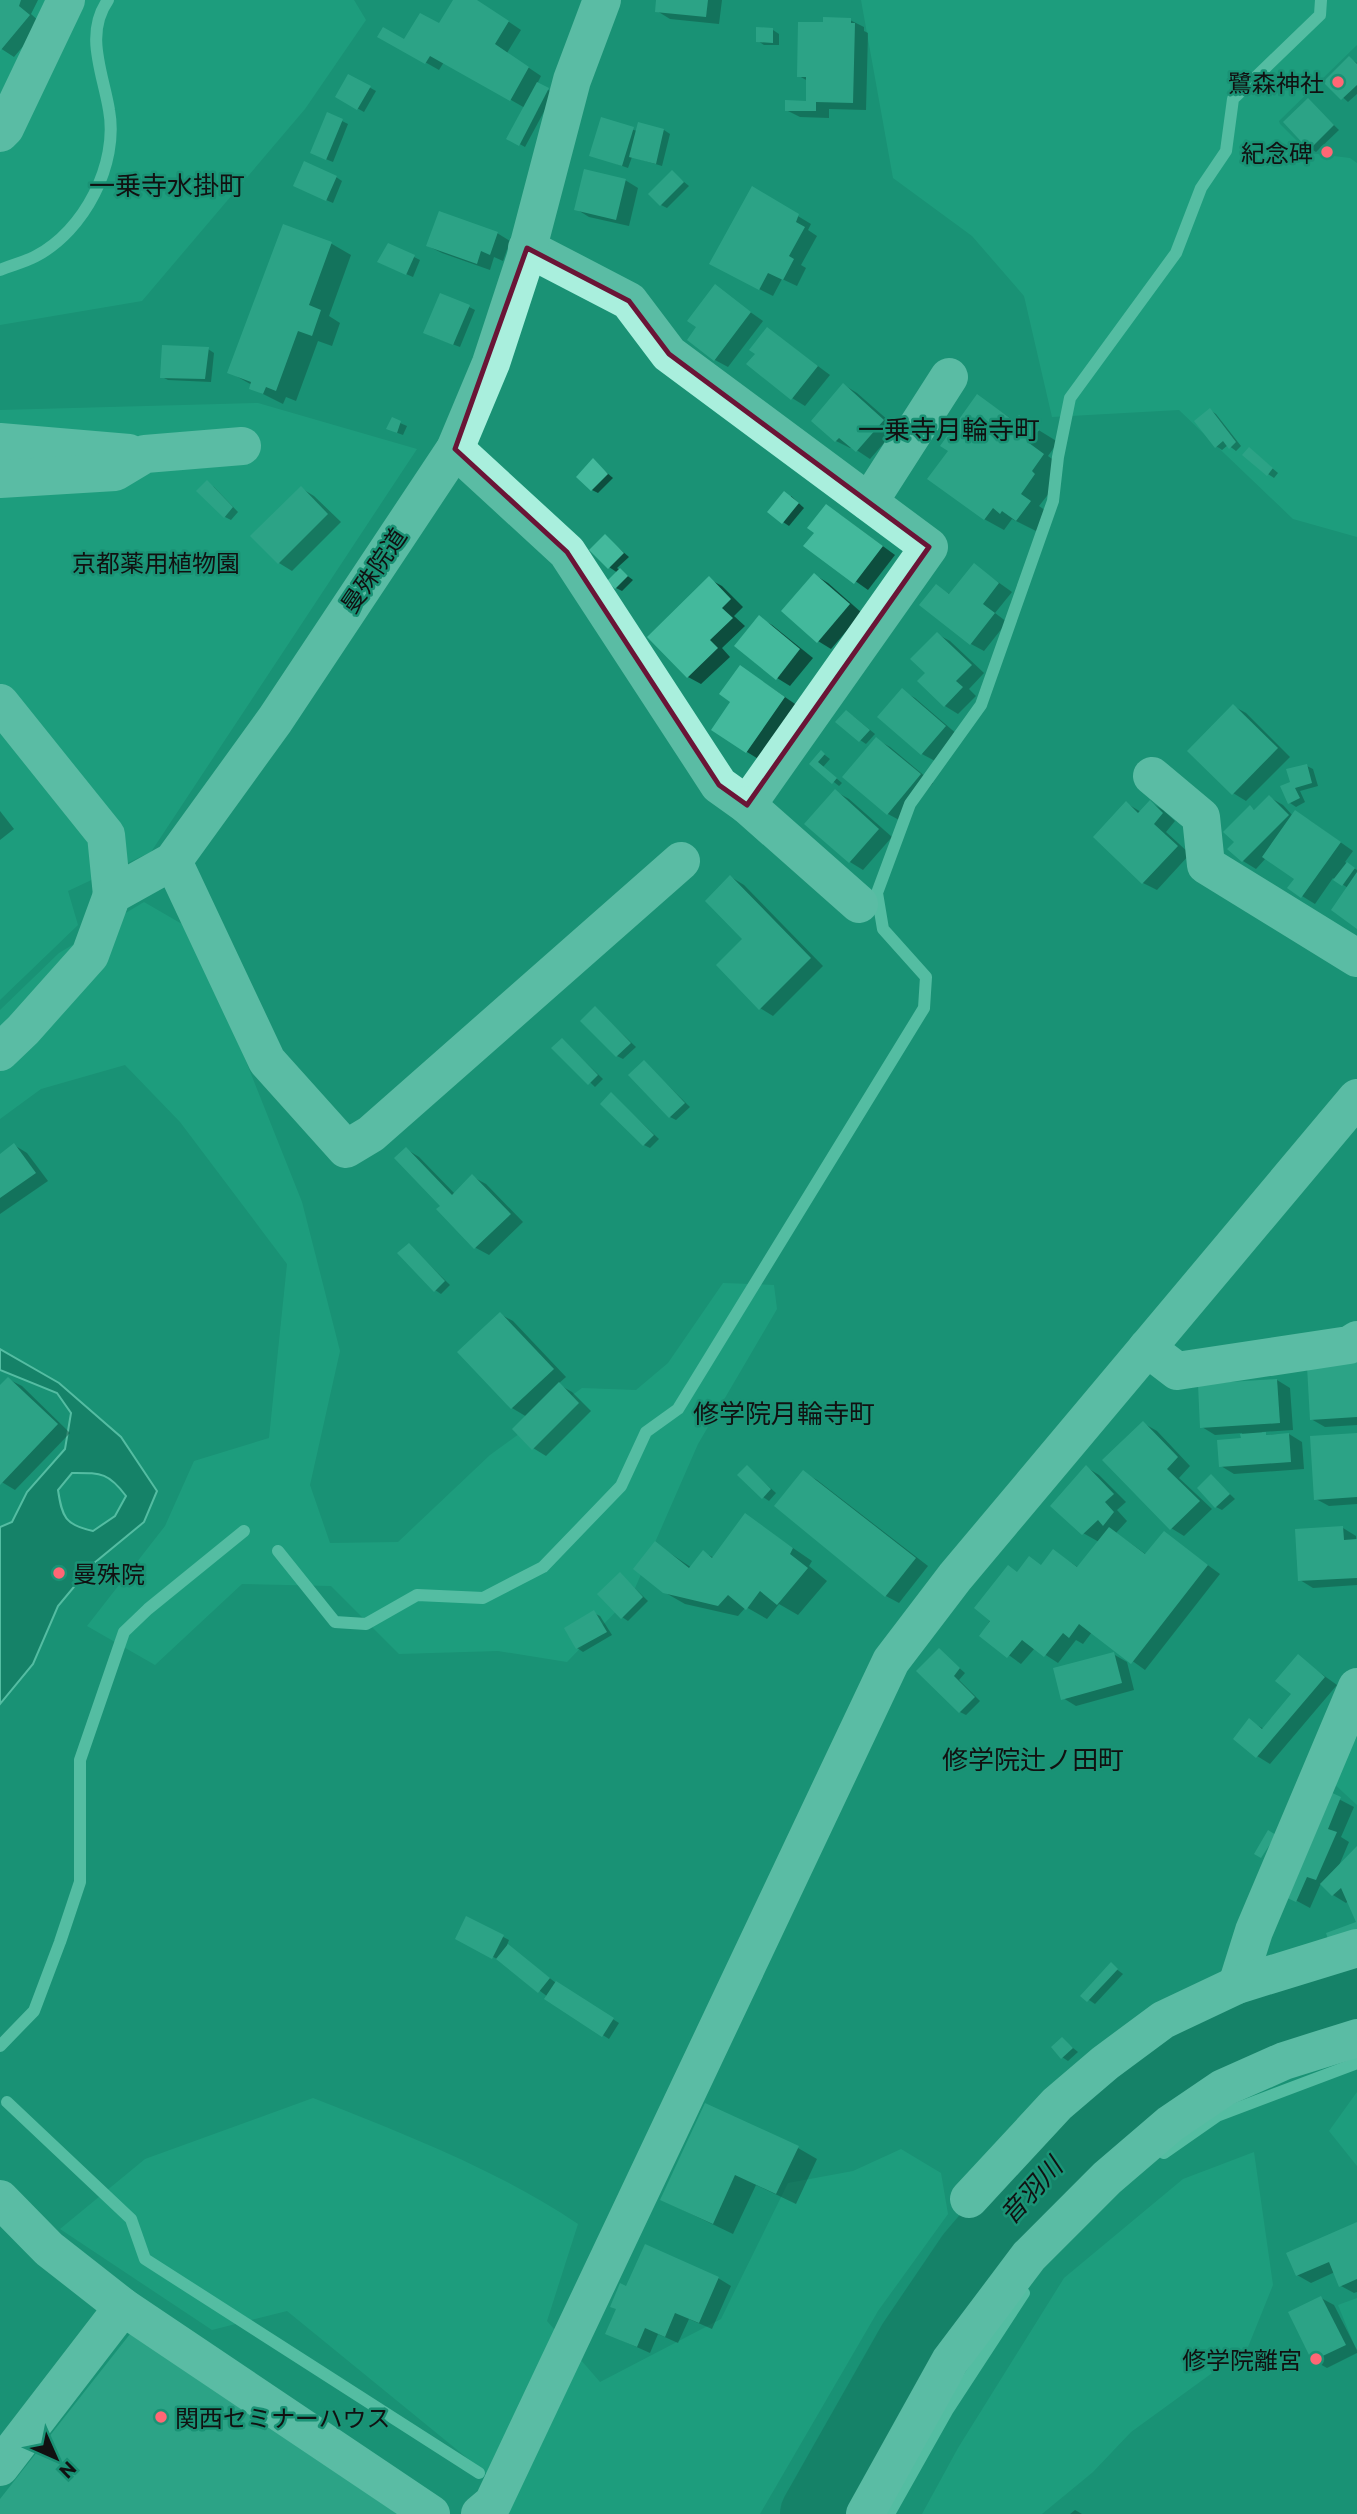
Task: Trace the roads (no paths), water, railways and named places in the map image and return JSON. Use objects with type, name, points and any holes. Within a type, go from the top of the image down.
[{"type":"street","points":[[0,133],[5,128],[66,0]]},
{"type":"street","name":"曼殊院道","points":[[111,895],[173,861],[275,720],[456,449],[491,363],[527,248],[572,80],[601,0]]},
{"type":"street","points":[[527,248],[629,301],[669,354],[929,547],[747,805]]},
{"type":"street","points":[[869,502],[949,377]]},
{"type":"street","points":[[0,442],[145,454],[243,446]]},
{"type":"street","points":[[456,449],[567,552],[719,785],[747,805],[859,904]]},
{"type":"street","points":[[0,480],[115,472],[145,454]]},
{"type":"street","points":[[0,703],[106,835],[111,895],[90,955],[0,1052]]},
{"type":"street","points":[[1152,775],[1201,817],[1206,865],[1357,958]]},
{"type":"street","points":[[173,861],[267,1060],[346,1149],[372,1134],[681,861]]},
{"type":"street","points":[[480,2514],[493,2503],[891,1661],[955,1577],[1357,1098]]},
{"type":"street","points":[[1147,1348],[1177,1371],[1349,1345],[1357,1340]]},
{"type":"street","points":[[1237,1986],[1254,1931],[1357,1688]]},
{"type":"street","points":[[970,2199],[1057,2104],[1104,2063],[1163,2020],[1237,1986],[1357,1948]]},
{"type":"street","points":[[865,2514],[950,2361],[1029,2256],[1107,2178],[1170,2124],[1223,2088],[1284,2061],[1357,2038]]},
{"type":"street","points":[[0,2199],[49,2249],[123,2306],[431,2514]]},
{"type":"street","points":[[0,2467],[123,2306]]},
{"type":"water","points":[[0,1349],[59,1383],[121,1437],[157,1491],[144,1522],[93,1564],[58,1606],[33,1664],[0,1704],[0,1527],[12,1522],[27,1492],[65,1449],[71,1413],[57,1393],[0,1370]],"holes":[[[72,1473],[97,1474],[109,1478],[126,1496],[115,1516],[93,1531],[76,1526],[63,1513],[58,1490]]]},
{"type":"waterway","points":[[0,270],[36,256],[69,230],[83,213],[103,173],[111,131],[96,40],[97,26],[108,0]]},
{"type":"waterway","points":[[278,1551],[335,1622],[366,1624],[417,1595],[483,1598],[543,1567],[621,1486],[646,1432],[678,1409],[924,1008],[926,977],[883,929],[877,893],[910,804],[981,705],[1053,501],[1058,457],[1070,398],[1176,253],[1201,188],[1226,151],[1233,99],[1320,15],[1321,0]]},
{"type":"waterway","points":[[0,2046],[34,2011],[80,1882],[80,1760],[124,1632],[148,1609],[244,1531]]},
{"type":"waterway","name":"音羽川","points":[[816,2514],[913,2343],[972,2256],[1045,2170],[1115,2105],[1186,2054],[1357,1991]]},
{"type":"waterway","points":[[1164,2153],[1217,2116],[1357,2063]]},
{"type":"waterway","points":[[7,2102],[131,2219],[145,2259],[479,2473]]},
{"type":"waterway","points":[[889,2514],[947,2411],[1024,2293]]},
{"type":"place","name":"鷺森神社","points":[[1338,82]]},
{"type":"place","name":"紀念碑","points":[[1327,152]]},
{"type":"place","name":"曼殊院","points":[[59,1573]]},
{"type":"place","name":"修学院離宮","points":[[1316,2359]]},
{"type":"place","name":"関西セミナーハウス","points":[[161,2417]]},
{"type":"district","name":"一乗寺水掛町","points":[[167,184]]},
{"type":"district","name":"一乗寺月輪寺町","points":[[949,428]]},
{"type":"district","name":"修学院月輪寺町","points":[[784,1412]]},
{"type":"district","name":"修学院辻ノ田町","points":[[1033,1758]]},
{"type":"park label","name":"京都薬用植物園","points":[[156,562]]}]
